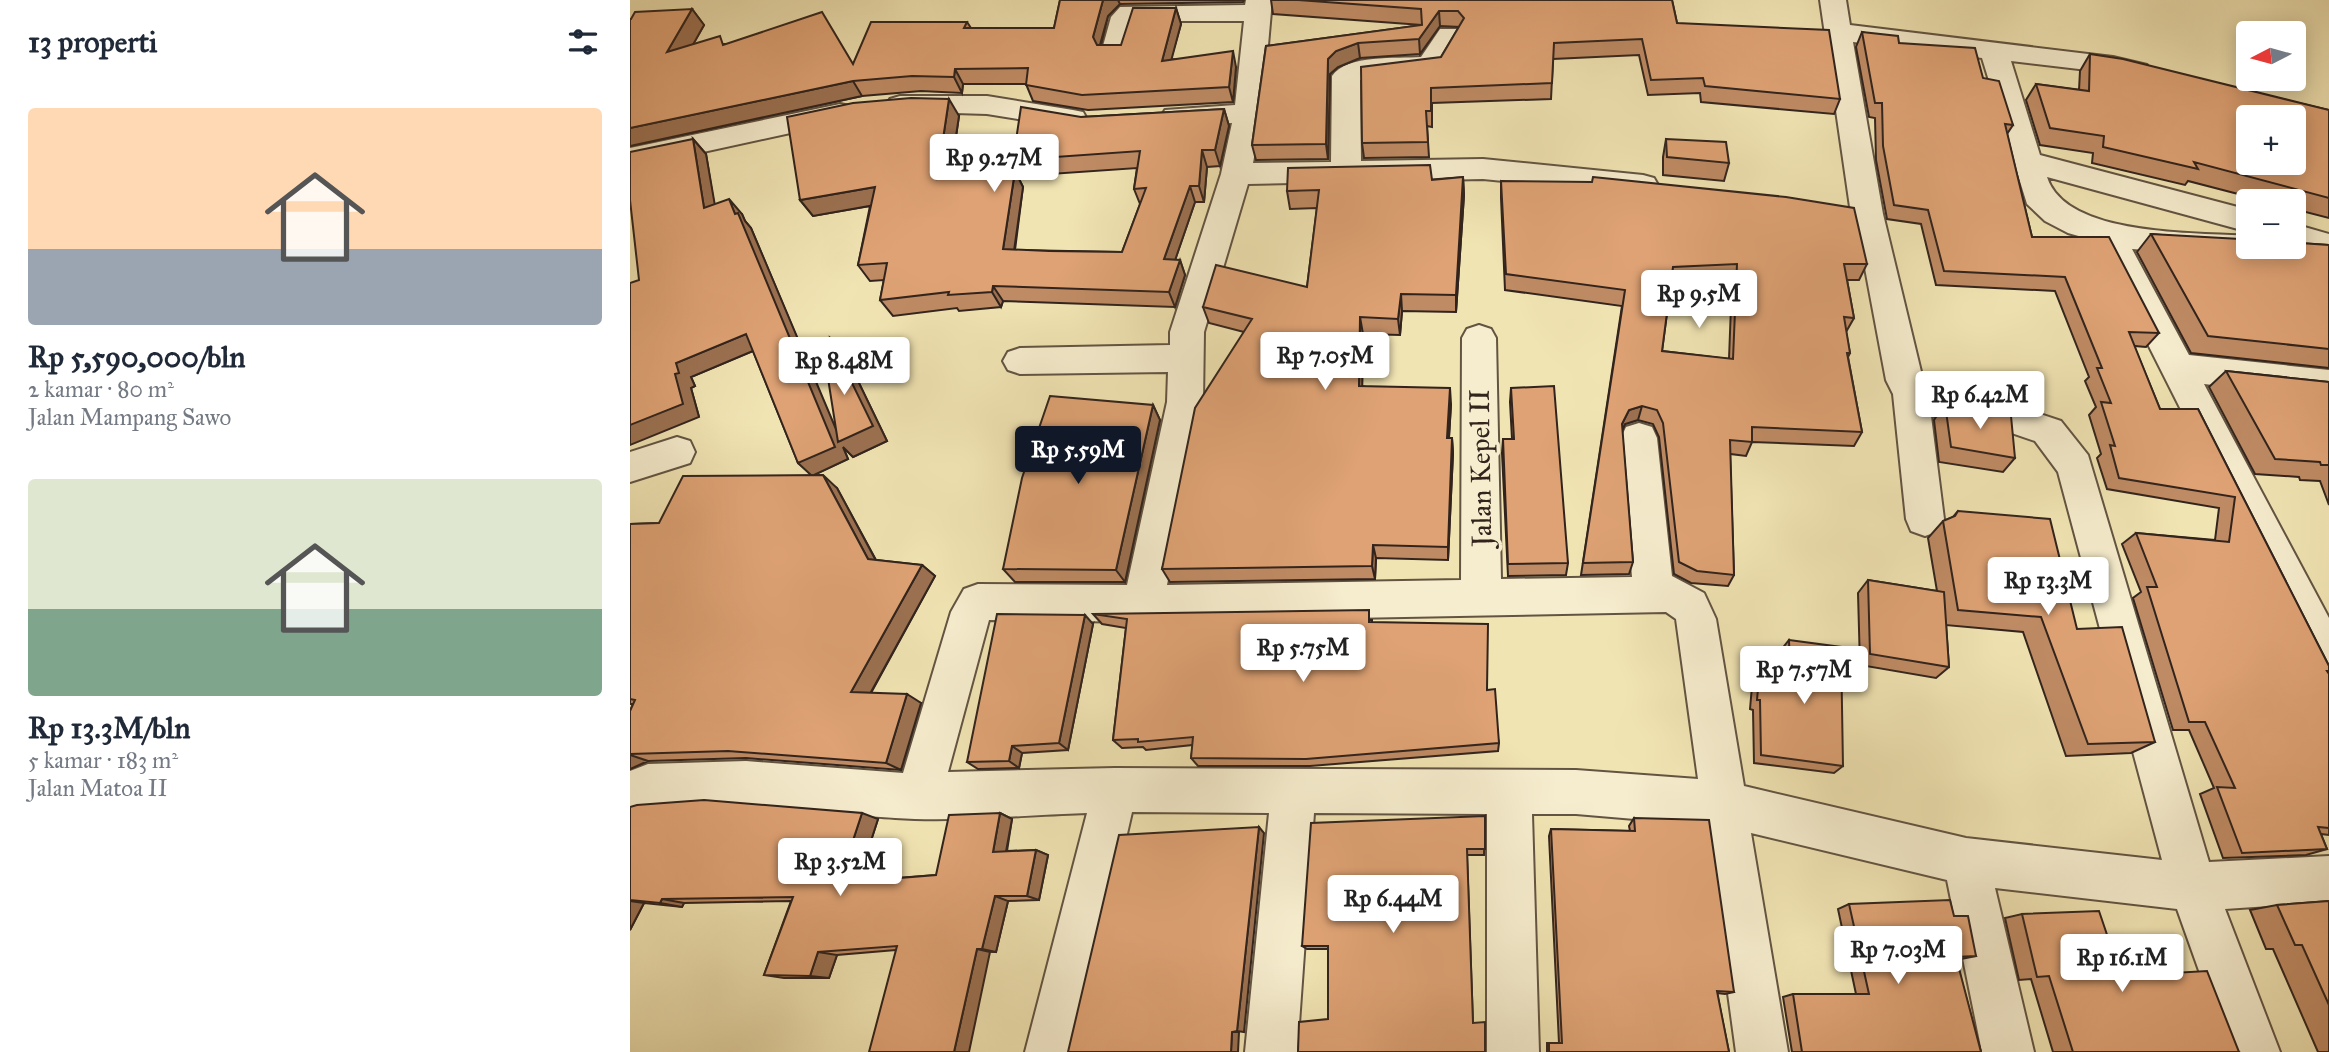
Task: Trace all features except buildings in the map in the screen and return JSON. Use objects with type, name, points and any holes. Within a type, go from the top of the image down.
[{"type":"street","points":[[1833,0],[1826,32],[1855,212],[1878,252],[1904,380],[1911,394],[1925,519]]},
{"type":"street","points":[[1115,53],[1124,17],[1129,13],[1258,7],[1248,113],[1236,174],[1206,279],[1187,332],[1185,402],[1143,604]]},
{"type":"street","points":[[1826,32],[2113,65],[2166,78]]},
{"type":"street","points":[[1346,173],[1346,76],[1353,72],[1429,65],[1449,35]]},
{"type":"street","points":[[1994,51],[2038,197],[2049,210],[2067,222],[2109,235],[2236,246]]},
{"type":"street","points":[[630,158],[869,107],[921,103],[987,105],[1088,122],[1101,121]]},
{"type":"street","points":[[1142,119],[1248,113]]},
{"type":"street","points":[[2028,162],[2236,218]]},
{"type":"street","points":[[1236,174],[1483,169],[1670,188]]},
{"type":"street","points":[[2109,235],[2329,660]]},
{"type":"street","points":[[2306,237],[2329,244]]},
{"type":"street","points":[[2306,249],[2329,250]]},
{"type":"street","name":"Jalan Kepel II","points":[[1479,338],[1481,598]]},
{"type":"street","points":[[1020,361],[1187,358]]},
{"type":"street","points":[[2179,368],[2329,384]]},
{"type":"street","points":[[1911,394],[1932,402],[1998,414],[2048,431],[2075,466],[2193,887],[2254,1052]]},
{"type":"street","points":[[1639,438],[1654,594]]},
{"type":"street","points":[[630,467],[677,452]]},
{"type":"street","points":[[919,796],[971,612],[978,602],[1143,604],[1654,594],[1681,598],[1690,606],[1696,619],[1762,1052]]},
{"type":"street","points":[[630,795],[648,786],[746,783],[919,796],[1115,790],[1576,792],[1726,804],[1966,862],[2193,887],[2329,879]]},
{"type":"street","points":[[1051,1052],[1115,790]]},
{"type":"street","points":[[1271,1052],[1293,792]]},
{"type":"street","points":[[1508,792],[1513,1052]]},
{"type":"street","points":[[1966,862],[2008,1052]]}]
